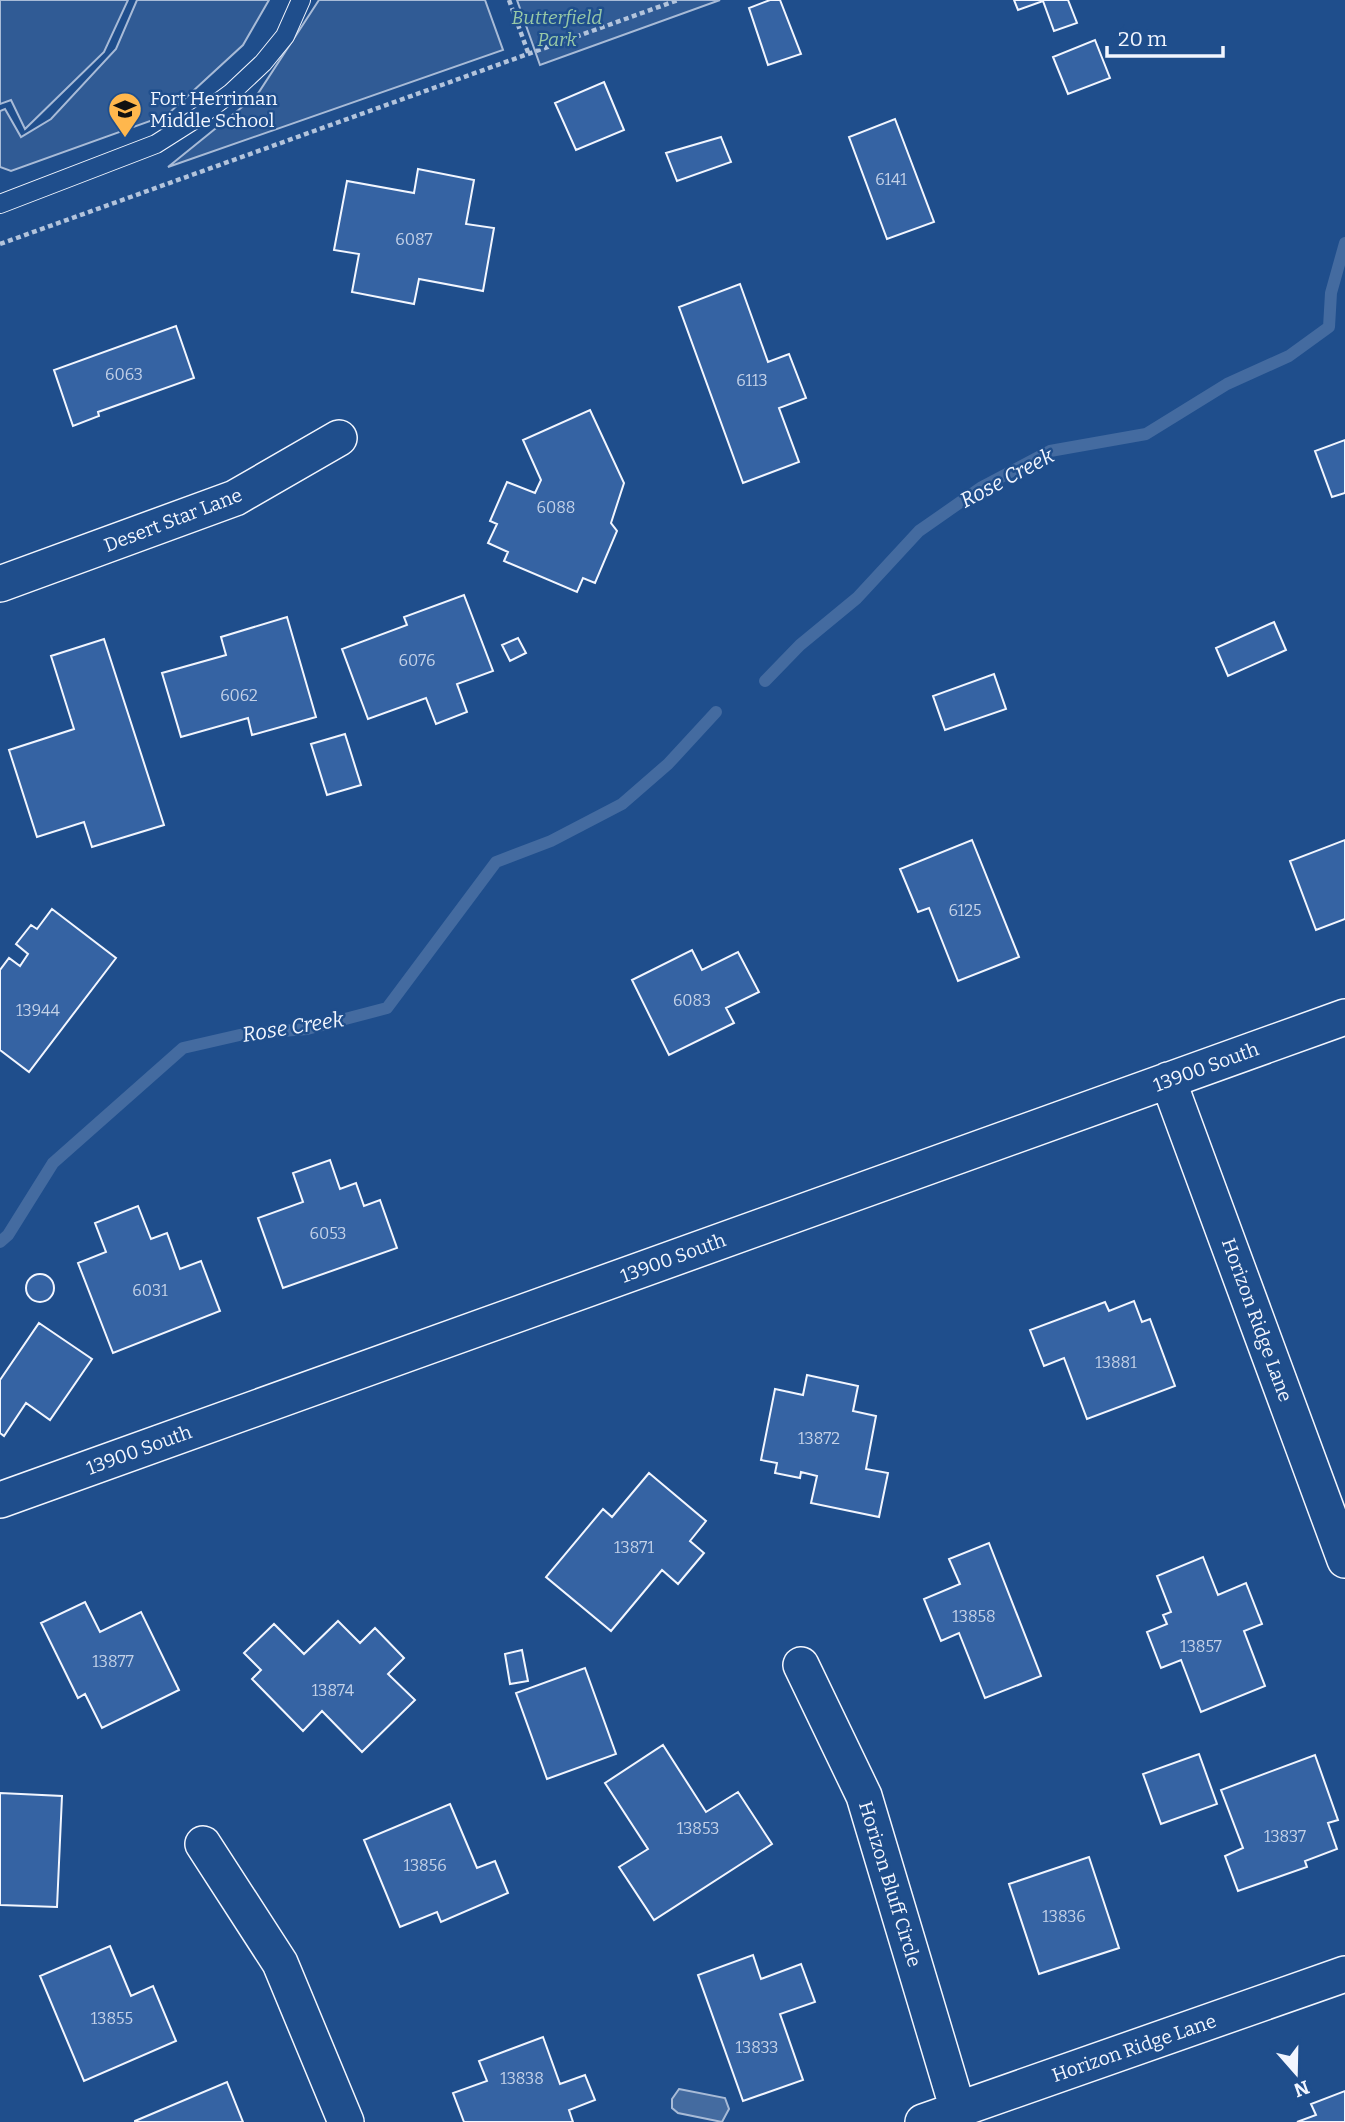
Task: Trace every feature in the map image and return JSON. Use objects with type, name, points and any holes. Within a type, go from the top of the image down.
[{"type":"street","name":"Desert Star Lane","points":[[0,584],[235,498],[339,438]]},
{"type":"street","name":"13900 South","points":[[0,1500],[1345,1017]]},
{"type":"street","name":"Horizon Ridge Lane","points":[[1168,1080],[1345,1560]]},
{"type":"street","name":"Horizon Bluff Circle","points":[[801,1665],[864,1796],[958,2110]]},
{"type":"street","points":[[203,1844],[280,1963],[346,2122]]},
{"type":"street","name":"Horizon Ridge Lane","points":[[923,2122],[1345,1974]]},
{"type":"lane","points":[[0,204],[156,144],[197,118],[231,93],[263,63],[285,36],[301,0]]},
{"type":"path","points":[[509,0],[529,55]]},
{"type":"path","points":[[0,244],[678,0]]},
{"type":"shaded area","points":[[0,0],[128,0],[104,52],[25,129],[11,100],[0,104]]},
{"type":"shaded area","points":[[137,0],[269,0],[243,45],[167,115],[11,171],[0,167],[0,111],[5,109],[21,137],[51,119],[116,49]]},
{"type":"shaded area","points":[[319,0],[485,0],[503,50],[168,167],[257,95]]},
{"type":"shaded area","name":"Butterfield Park","points":[[517,0],[720,0],[540,65]]},
{"type":"shaded area","points":[[679,2089],[725,2098],[729,2109],[722,2122],[678,2113],[672,2108],[672,2099]]},
{"type":"building","points":[[770,0],[780,0],[801,54],[768,65],[749,8]]},
{"type":"building","points":[[1014,0],[1068,0],[1077,23],[1054,31],[1043,1],[1018,10]]},
{"type":"building","points":[[1095,40],[1110,78],[1068,94],[1053,57]]},
{"type":"building","points":[[604,82],[624,130],[576,150],[555,103]]},
{"type":"building","points":[[895,119],[934,222],[887,239],[849,137]]},
{"type":"building","points":[[721,137],[731,162],[677,181],[666,153]]},
{"type":"building","points":[[418,169],[474,180],[466,224],[494,228],[483,291],[419,279],[414,304],[352,292],[359,254],[334,250],[347,181],[414,193]]},
{"type":"building","points":[[740,284],[768,362],[789,354],[806,398],[779,408],[799,462],[743,483],[679,307]]},
{"type":"building","points":[[176,326],[194,378],[98,412],[99,416],[73,426],[54,370]]},
{"type":"building","points":[[590,410],[624,483],[611,523],[617,531],[595,583],[583,578],[577,592],[504,561],[508,552],[488,543],[497,524],[490,521],[507,482],[535,493],[541,480],[523,440]]},
{"type":"building","points":[[1345,440],[1345,493],[1332,497],[1315,451]]},
{"type":"building","points":[[464,595],[493,671],[457,684],[467,712],[436,724],[426,698],[368,719],[342,649],[407,625],[404,617]]},
{"type":"building","points":[[287,617],[316,717],[252,735],[248,718],[181,737],[162,673],[226,655],[221,637]]},
{"type":"building","points":[[1274,622],[1286,650],[1228,676],[1216,648]]},
{"type":"building","points":[[518,638],[526,653],[510,661],[502,645]]},
{"type":"building","points":[[104,639],[164,825],[92,847],[84,822],[37,837],[9,750],[74,729],[51,656]]},
{"type":"building","points":[[994,674],[1006,709],[945,730],[933,696]]},
{"type":"building","points":[[345,734],[361,785],[327,795],[311,744]]},
{"type":"building","points":[[972,840],[1019,957],[958,981],[929,908],[918,912],[900,869]]},
{"type":"building","points":[[1345,840],[1345,919],[1316,930],[1290,861]]},
{"type":"building","points":[[52,909],[116,958],[29,1072],[0,1050],[0,970],[9,958],[20,966],[28,954],[16,944],[31,925],[37,929]]},
{"type":"building","points":[[692,950],[702,970],[738,952],[759,992],[726,1008],[734,1023],[669,1055],[632,980]]},
{"type":"building","points":[[330,1160],[340,1189],[356,1183],[364,1206],[380,1200],[397,1248],[283,1288],[258,1218],[303,1202],[293,1173]]},
{"type":"building","points":[[138,1206],[151,1239],[167,1233],[180,1269],[201,1261],[220,1311],[113,1353],[78,1263],[106,1252],[95,1223]]},
{"type":"building","points":[[40,1274],[50,1278],[54,1288],[50,1298],[40,1302],[30,1298],[26,1288],[30,1278]]},
{"type":"building","points":[[1134,1301],[1142,1322],[1150,1319],[1175,1386],[1087,1419],[1064,1358],[1044,1366],[1030,1330],[1105,1302],[1109,1311]]},
{"type":"building","points":[[39,1323],[92,1359],[50,1420],[26,1403],[4,1436],[0,1433],[0,1380]]},
{"type":"building","points":[[807,1375],[858,1386],[853,1411],[876,1416],[866,1469],[888,1473],[879,1517],[811,1503],[817,1476],[801,1472],[800,1478],[775,1473],[777,1463],[761,1460],[775,1389],[803,1395]]},
{"type":"building","points":[[649,1473],[706,1521],[690,1541],[704,1553],[678,1584],[662,1570],[611,1631],[546,1577],[603,1509],[612,1517]]},
{"type":"building","points":[[989,1543],[1041,1676],[985,1698],[959,1633],[941,1641],[924,1599],[960,1584],[949,1559]]},
{"type":"building","points":[[1203,1557],[1218,1595],[1246,1583],[1262,1624],[1244,1631],[1265,1686],[1201,1712],[1181,1660],[1161,1668],[1147,1632],[1167,1624],[1163,1615],[1171,1612],[1157,1576]]},
{"type":"building","points":[[85,1602],[100,1632],[141,1612],[179,1690],[102,1728],[85,1694],[78,1698],[41,1623]]},
{"type":"building","points":[[338,1621],[360,1643],[375,1628],[404,1658],[388,1674],[415,1700],[362,1752],[322,1711],[303,1731],[252,1679],[261,1670],[244,1653],[274,1624],[304,1654]]},
{"type":"building","points":[[522,1650],[528,1681],[510,1684],[505,1654]]},
{"type":"building","points":[[585,1668],[616,1754],[547,1779],[516,1693]]},
{"type":"building","points":[[663,1745],[706,1812],[738,1792],[772,1844],[654,1920],[619,1867],[648,1849],[605,1783]]},
{"type":"building","points":[[1199,1754],[1217,1804],[1161,1824],[1143,1774]]},
{"type":"building","points":[[1315,1755],[1338,1820],[1328,1823],[1337,1849],[1305,1861],[1307,1867],[1238,1891],[1225,1856],[1243,1848],[1221,1790]]},
{"type":"building","points":[[0,1793],[62,1796],[57,1907],[0,1905]]},
{"type":"building","points":[[450,1804],[477,1868],[495,1861],[508,1893],[441,1922],[437,1912],[400,1927],[364,1840]]},
{"type":"building","points":[[1089,1857],[1119,1948],[1039,1974],[1009,1884]]},
{"type":"building","points":[[110,1946],[131,1996],[153,1986],[176,2041],[84,2081],[40,1976]]},
{"type":"building","points":[[753,1955],[761,1979],[801,1964],[815,2002],[780,2014],[803,2080],[743,2101],[698,1975]]},
{"type":"building","points":[[543,2037],[560,2084],[585,2075],[595,2100],[569,2110],[573,2122],[464,2122],[453,2093],[487,2081],[479,2061]]},
{"type":"building","points":[[227,2082],[243,2122],[135,2122],[135,2121]]},
{"type":"building","points":[[1345,2091],[1345,2122],[1297,2122],[1316,2115],[1311,2104]]},
{"type":"waterway","name":"Rose Creek","points":[[765,681],[800,645],[857,598],[919,531],[982,487],[1050,451],[1146,434],[1227,384],[1289,356],[1329,327],[1331,293],[1345,243]]},
{"type":"waterway","name":"Rose Creek","points":[[0,1242],[8,1235],[53,1163],[183,1048],[244,1034],[307,1029],[387,1008],[496,862],[551,841],[622,804],[668,764],[716,712]]},
{"type":"place","name":"Fort Herriman Middle School","points":[[125,139]]}]
